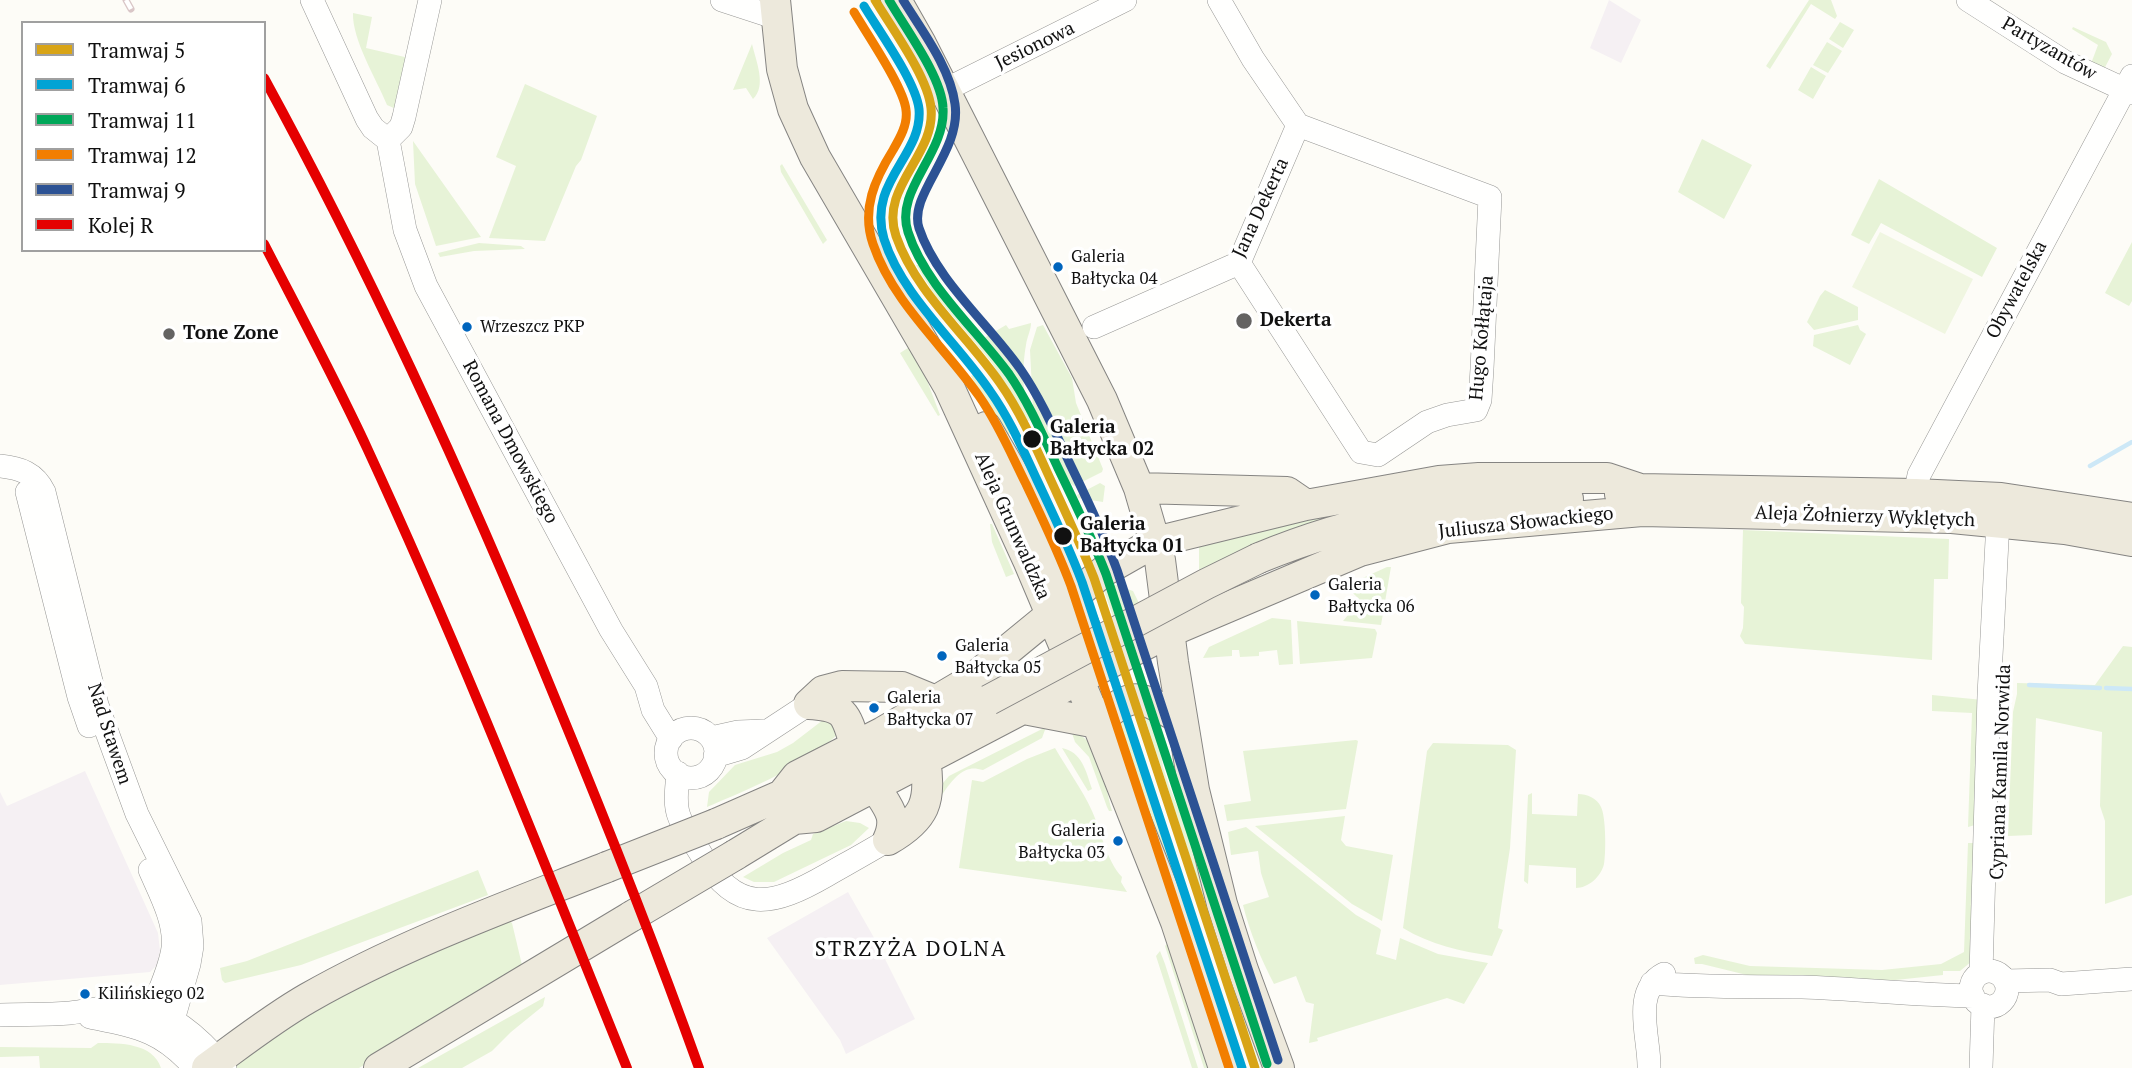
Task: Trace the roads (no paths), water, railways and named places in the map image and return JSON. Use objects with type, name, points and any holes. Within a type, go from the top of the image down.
[{"type":"main road","points":[[896,0],[945,90],[1102,400],[1139,488],[1155,542],[1164,586],[1194,790],[1222,904],[1279,1068]]},
{"type":"main road","name":"Aleja Grunwaldzka","points":[[776,9],[787,91],[804,134],[949,387],[1061,606],[1089,673],[1097,723],[1176,922],[1224,1068]]},
{"type":"main road","name":"Juliusza Słowackiego","points":[[1479,478],[1607,478],[1641,500],[1478,524],[1404,538],[1327,564],[1169,632],[816,817],[793,804],[797,776],[971,680],[1120,561],[1155,542],[1306,505],[1414,484],[1479,478]]},
{"type":"main road","points":[[1139,488],[1287,492],[1306,505]]},
{"type":"main road","name":"Aleja Żołnierzy Wyklętych","points":[[1641,500],[1915,494],[2001,498],[2132,517]]},
{"type":"main road","name":"Aleja Żołnierzy Wyklętych","points":[[211,1066],[306,999],[392,954],[704,831],[793,804],[1206,584],[1259,558],[1331,531],[1417,510],[1491,501],[1598,499],[1998,521],[2132,541]]},
{"type":"main road","points":[[1120,561],[1164,586]]},
{"type":"main road","points":[[809,704],[823,691],[842,685],[902,687],[936,701]]},
{"type":"main road","points":[[1024,709],[1097,723],[1117,704],[1133,698],[1144,700],[1182,719]]},
{"type":"main road","points":[[809,704],[824,705],[842,711],[848,720],[855,745]]},
{"type":"main road","points":[[888,840],[908,828],[923,808],[929,782],[925,760]]},
{"type":"main road","points":[[874,785],[893,816],[893,829],[888,840]]},
{"type":"main road","name":"Aleja Żołnierzy Wyklętych","points":[[379,1068],[735,855],[793,804]]},
{"type":"street","points":[[312,0],[367,119],[373,128],[388,140],[401,127],[430,0]]},
{"type":"street","points":[[722,0],[776,9]]},
{"type":"street","name":"Jesionowa","points":[[945,90],[1125,0]]},
{"type":"street","points":[[1219,0],[1253,59],[1298,125]]},
{"type":"street","name":"Partyzantów","points":[[1968,0],[2065,62],[2130,86]]},
{"type":"street","name":"Obywatelska","points":[[1915,494],[1919,475],[2130,86]]},
{"type":"street","name":"Hugo Kołłątaja","points":[[1239,263],[1361,452],[1378,455],[1427,422],[1476,410],[1480,400],[1490,197],[1298,125]]},
{"type":"street","name":"Jana Dekerta","points":[[1094,327],[1239,263],[1298,125]]},
{"type":"street","name":"Romana Dmowskiego","points":[[388,140],[405,230],[426,286],[595,601],[646,686],[665,701],[678,734],[668,745],[667,758],[688,775],[676,798],[679,817],[704,831],[708,865],[728,887],[749,898],[765,901],[781,898],[808,886],[888,840]]},
{"type":"street","name":"Nad Stawem","points":[[0,466],[15,467],[40,482],[101,717],[137,814],[190,921],[190,956],[173,1020]]},
{"type":"street","name":"Nad Stawem","points":[[0,471],[14,478],[29,495],[79,697],[92,736],[171,925],[173,946],[170,963],[152,1011]]},
{"type":"street","name":"Cypriana Kamila Norwida","points":[[1980,1068],[1989,989],[2007,593],[1997,574],[1998,521]]},
{"type":"street","points":[[713,747],[742,748],[809,704]]},
{"type":"street","points":[[678,734],[701,730],[713,747],[710,769],[688,775]]},
{"type":"street","points":[[1649,1068],[1649,1044],[1644,1013],[1646,997],[1652,983],[1703,987],[1750,985],[1885,990],[1989,989],[2048,993],[2061,984],[2132,979]]},
{"type":"street","name":"Cypriana Kamila Norwida","points":[[1989,989],[1993,1068]]},
{"type":"street","points":[[0,1015],[70,1013],[128,1006],[152,1011],[173,1020],[195,1035],[211,1066]]},
{"type":"street","points":[[70,1013],[138,1027],[211,1066]]},
{"type":"waterway","points":[[2090,466],[2132,442]]},
{"type":"waterway","points":[[2029,685],[2100,688]]},
{"type":"waterway","points":[[2106,688],[2132,689]]},
{"type":"railway","points":[[126,0],[131,9]]},
{"type":"tram line","name":"5","points":[[875,0],[916,67],[931,108],[925,141],[895,202],[893,218],[896,236],[905,257],[929,295],[987,365],[1013,404],[1083,551],[1255,1068]]},
{"type":"tram line","name":"11","points":[[889,0],[930,68],[943,108],[937,141],[908,201],[908,232],[916,252],[939,289],[996,357],[1023,396],[1095,547],[1267,1064]]},
{"type":"tram line","name":"9","points":[[903,0],[941,63],[955,104],[951,139],[921,201],[919,228],[938,266],[1028,381],[1101,530],[1117,570],[1278,1060]]},
{"type":"tram line","name":"6","points":[[864,6],[904,71],[919,109],[918,126],[913,141],[883,201],[881,219],[884,239],[892,260],[917,299],[977,373],[1004,412],[1066,543],[1082,582],[1242,1068]]},
{"type":"tram line","name":"12","points":[[854,12],[899,88],[906,110],[903,131],[876,183],[869,207],[873,244],[893,286],[906,305],[979,396],[992,417],[1055,547],[1071,586],[1229,1068]]},
{"type":"rail line","name":"R","points":[[266,82],[383,309],[490,544],[612,839],[699,1068]]},
{"type":"rail line","name":"R","points":[[266,248],[342,397],[402,524],[501,756],[627,1068]]},
{"type":"place","name":"Galeria Bałtycka 04","points":[[1058,267]]},
{"type":"place","name":"Dekerta","points":[[1244,321]]},
{"type":"place","name":"Wrzeszcz PKP","points":[[467,327]]},
{"type":"place","name":"Tone Zone","points":[[169,334]]},
{"type":"place","name":"Galeria Bałtycka 02","points":[[1032,439]]},
{"type":"place","name":"Galeria Bałtycka 01","points":[[1063,536]]},
{"type":"place","name":"Galeria Bałtycka 06","points":[[1315,595]]},
{"type":"place","name":"Galeria Bałtycka 05","points":[[942,656]]},
{"type":"place","name":"Galeria Bałtycka 07","points":[[874,708]]},
{"type":"place","name":"Galeria Bałtycka 03","points":[[1118,841]]},
{"type":"place","name":"Kilińskiego 02","points":[[85,994]]},
{"type":"district","name":"STRZYŻA DOLNA","points":[[911,950]]}]
